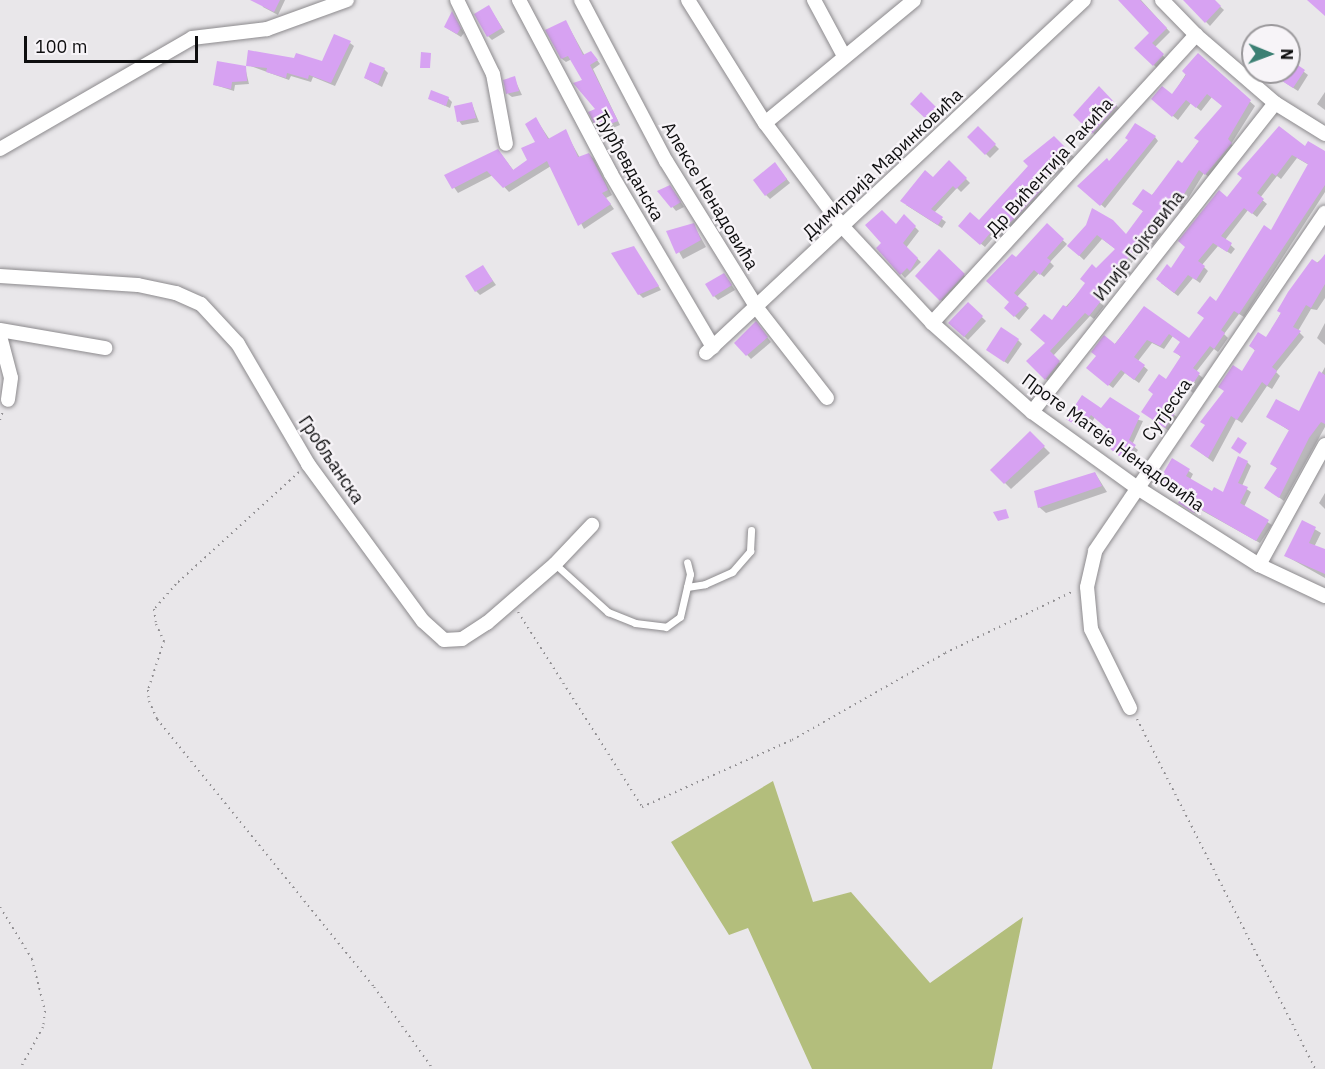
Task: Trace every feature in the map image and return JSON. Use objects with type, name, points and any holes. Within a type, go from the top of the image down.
[{"type":"street","points":[[0,149],[192,38],[267,29],[347,0]]},
{"type":"street","points":[[457,0],[493,74],[506,144]]},
{"type":"street","name":"Ђурђевданска","points":[[519,0],[611,174],[710,350]]},
{"type":"street","name":"Алексе Ненадовића","points":[[581,0],[666,161],[757,308],[827,398]]},
{"type":"street","name":"Проте Матеје Ненадовића","points":[[688,0],[765,123],[842,226],[932,323],[1032,412],[1136,487],[1259,565],[1325,596]]},
{"type":"street","points":[[814,0],[844,56]]},
{"type":"street","points":[[765,123],[914,0]]},
{"type":"street","name":"Димитрија Маринковића","points":[[710,350],[1084,0]]},
{"type":"street","points":[[1162,0],[1196,35],[1275,103],[1325,134]]},
{"type":"street","name":"Др Вићентија Ракића","points":[[932,323],[1196,35]]},
{"type":"street","name":"Илије Гојковића","points":[[1032,412],[1275,103]]},
{"type":"street","name":"Сутјеска","points":[[1130,708],[1091,629],[1087,587],[1095,551],[1136,487],[1325,213]]},
{"type":"street","name":"Гробљанска","points":[[0,276],[138,285],[176,293],[201,304],[238,344],[308,464],[432,633],[444,640],[462,639],[511,603],[555,564],[592,525]]},
{"type":"street","points":[[0,330],[105,348]]},
{"type":"street","points":[[0,336],[11,378],[8,400]]},
{"type":"street","points":[[1259,565],[1325,445]]},
{"type":"lane","points":[[687,587],[705,584],[732,572],[750,551],[751,530]]},
{"type":"lane","points":[[555,564],[590,599],[635,623],[666,627],[675,623],[680,617],[687,587],[687,562]]},
{"type":"path","points":[[308,464],[176,584],[154,609],[164,641],[148,690],[149,702],[157,719],[374,987],[433,1069]]},
{"type":"path","points":[[511,603],[642,807],[792,740],[945,654],[1087,587]]},
{"type":"path","points":[[1130,708],[1160,758],[1186,822],[1222,881],[1315,1069]]},
{"type":"path","points":[[0,907],[32,959],[45,1011],[43,1027],[20,1069]]},
{"type":"green space","points":[[773,781],[813,902],[851,892],[930,983],[1023,917],[992,1069],[812,1069],[748,928],[729,935],[671,842]]},
{"type":"building","points":[[250,0],[280,0],[274,12]]},
{"type":"building","points":[[1118,0],[1140,0],[1167,28],[1152,43],[1164,54],[1153,66],[1134,48],[1149,33]]},
{"type":"building","points":[[1183,0],[1215,0],[1221,6],[1205,23]]},
{"type":"building","points":[[1307,0],[1325,0],[1325,16]]},
{"type":"building","points":[[489,5],[502,28],[487,37],[474,14]]},
{"type":"building","points":[[452,11],[461,28],[457,34],[444,27]]},
{"type":"building","points":[[566,20],[583,55],[591,51],[598,60],[590,65],[618,121],[597,129],[588,112],[595,109],[573,83],[582,80],[568,56],[561,59],[545,30]]},
{"type":"building","points":[[334,34],[351,41],[331,83],[309,75],[308,79],[287,73],[286,78],[266,72],[267,68],[246,66],[248,50],[294,58],[296,53],[322,61]]},
{"type":"building","points":[[421,52],[431,53],[430,68],[420,68]]},
{"type":"building","points":[[1198,53],[1251,100],[1228,139],[1232,143],[1205,175],[1199,170],[1176,207],[1169,201],[1152,225],[1158,229],[1148,242],[1143,239],[1124,263],[1128,267],[1115,280],[1112,277],[1096,297],[1101,301],[1089,316],[1085,313],[1050,351],[1060,361],[1045,380],[1026,361],[1045,343],[1030,330],[1044,314],[1052,320],[1063,305],[1067,307],[1085,283],[1080,279],[1092,264],[1096,268],[1115,249],[1097,235],[1079,256],[1067,246],[1086,225],[1092,208],[1113,220],[1126,234],[1143,211],[1132,204],[1143,189],[1152,195],[1178,160],[1182,163],[1199,141],[1194,138],[1222,106],[1207,94],[1196,108],[1186,100],[1172,117],[1151,99],[1162,86],[1172,94],[1186,75],[1182,71]]},
{"type":"building","points":[[217,61],[246,66],[247,81],[232,82],[231,89],[213,85]]},
{"type":"building","points":[[370,62],[385,68],[378,84],[364,78]]},
{"type":"building","points":[[515,76],[519,91],[506,94],[503,80]]},
{"type":"building","points":[[1099,86],[1117,105],[1092,134],[1073,115]]},
{"type":"building","points":[[431,90],[449,97],[446,106],[428,99]]},
{"type":"building","points":[[921,92],[940,111],[929,122],[910,104]]},
{"type":"building","points":[[472,102],[476,118],[457,122],[454,106]]},
{"type":"building","points":[[536,117],[548,139],[566,129],[578,157],[589,153],[608,190],[602,193],[611,204],[578,226],[547,161],[503,188],[487,171],[452,189],[444,175],[498,149],[513,170],[527,160],[521,148],[535,142],[525,124]]},
{"type":"building","points":[[1135,123],[1156,136],[1100,206],[1077,186],[1107,158],[1109,161],[1128,140],[1125,138]]},
{"type":"building","points":[[978,126],[996,144],[985,155],[967,137]]},
{"type":"building","points":[[1279,126],[1305,146],[1308,141],[1325,151],[1325,185],[1239,314],[1234,311],[1221,330],[1225,333],[1214,349],[1210,346],[1193,368],[1200,373],[1189,390],[1183,386],[1168,409],[1175,413],[1165,428],[1141,412],[1153,394],[1148,390],[1159,374],[1166,379],[1181,356],[1173,352],[1180,342],[1169,334],[1160,346],[1147,340],[1134,357],[1145,365],[1134,380],[1121,370],[1108,386],[1086,368],[1096,356],[1091,352],[1104,335],[1115,344],[1144,306],[1189,338],[1204,318],[1197,313],[1210,296],[1216,301],[1264,225],[1271,230],[1308,164],[1292,155],[1276,176],[1272,173],[1257,193],[1264,199],[1252,214],[1244,208],[1221,236],[1232,243],[1227,252],[1213,243],[1198,261],[1205,266],[1196,280],[1188,275],[1174,293],[1156,279],[1167,264],[1171,268],[1185,247],[1178,241],[1190,226],[1219,190],[1227,197],[1242,178],[1237,174]]},
{"type":"building","points":[[1054,136],[1072,154],[1037,184],[1042,189],[1015,218],[997,235],[992,231],[980,245],[958,226],[970,212],[979,220],[1028,166],[1023,161]]},
{"type":"building","points":[[949,160],[967,178],[956,189],[953,186],[931,209],[943,217],[938,225],[900,201],[925,170],[933,177]]},
{"type":"building","points":[[775,162],[787,179],[765,196],[753,180]]},
{"type":"building","points":[[670,185],[681,202],[671,208],[657,191]]},
{"type":"building","points":[[882,210],[896,224],[904,214],[916,226],[903,243],[918,258],[910,271],[907,268],[900,275],[876,248],[881,243],[865,225]]},
{"type":"building","points":[[694,223],[701,240],[676,254],[666,231]]},
{"type":"building","points":[[1047,223],[1064,239],[1047,258],[1051,261],[1040,275],[1034,270],[1014,293],[1027,304],[1014,317],[1004,308],[1009,302],[986,281],[1012,254],[1016,257]]},
{"type":"building","points":[[634,246],[659,286],[638,295],[611,253]]},
{"type":"building","points":[[939,249],[965,274],[940,301],[915,276]]},
{"type":"building","points":[[1325,254],[1325,284],[1311,308],[1306,305],[1293,327],[1301,331],[1272,367],[1277,371],[1267,386],[1262,382],[1237,420],[1231,416],[1208,458],[1190,446],[1205,425],[1200,422],[1224,391],[1218,387],[1233,365],[1242,371],[1255,350],[1249,346],[1258,332],[1266,337],[1281,313],[1277,311],[1288,292],[1312,259],[1318,263]]},
{"type":"building","points":[[483,265],[493,281],[475,292],[465,276]]},
{"type":"building","points":[[724,273],[732,285],[713,297],[705,284]]},
{"type":"building","points":[[968,302],[983,316],[964,337],[948,323]]},
{"type":"building","points":[[756,321],[768,337],[746,356],[734,343]]},
{"type":"building","points":[[1001,327],[1019,339],[1004,362],[986,350]]},
{"type":"building","points":[[1319,371],[1325,375],[1325,424],[1321,422],[1309,438],[1279,498],[1264,488],[1277,468],[1270,464],[1289,430],[1266,417],[1276,399],[1299,411]]},
{"type":"building","points":[[1082,395],[1101,408],[1110,397],[1140,416],[1129,440],[1136,445],[1124,460],[1104,444],[1112,433],[1091,415],[1081,429],[1066,419]]},
{"type":"building","points":[[1030,431],[1045,446],[1004,484],[990,470]]},
{"type":"building","points":[[1238,437],[1247,443],[1240,454],[1231,448]]},
{"type":"building","points":[[1238,456],[1248,461],[1238,483],[1248,487],[1240,503],[1269,520],[1256,541],[1197,507],[1194,513],[1178,503],[1182,496],[1158,482],[1172,458],[1190,469],[1186,476],[1212,491],[1214,487],[1223,492]]},
{"type":"building","points":[[1095,472],[1102,486],[1038,508],[1034,491]]},
{"type":"building","points":[[1006,509],[1009,518],[998,521],[993,512]]},
{"type":"building","points":[[1302,520],[1316,527],[1309,543],[1325,549],[1325,574],[1284,556]]}]
